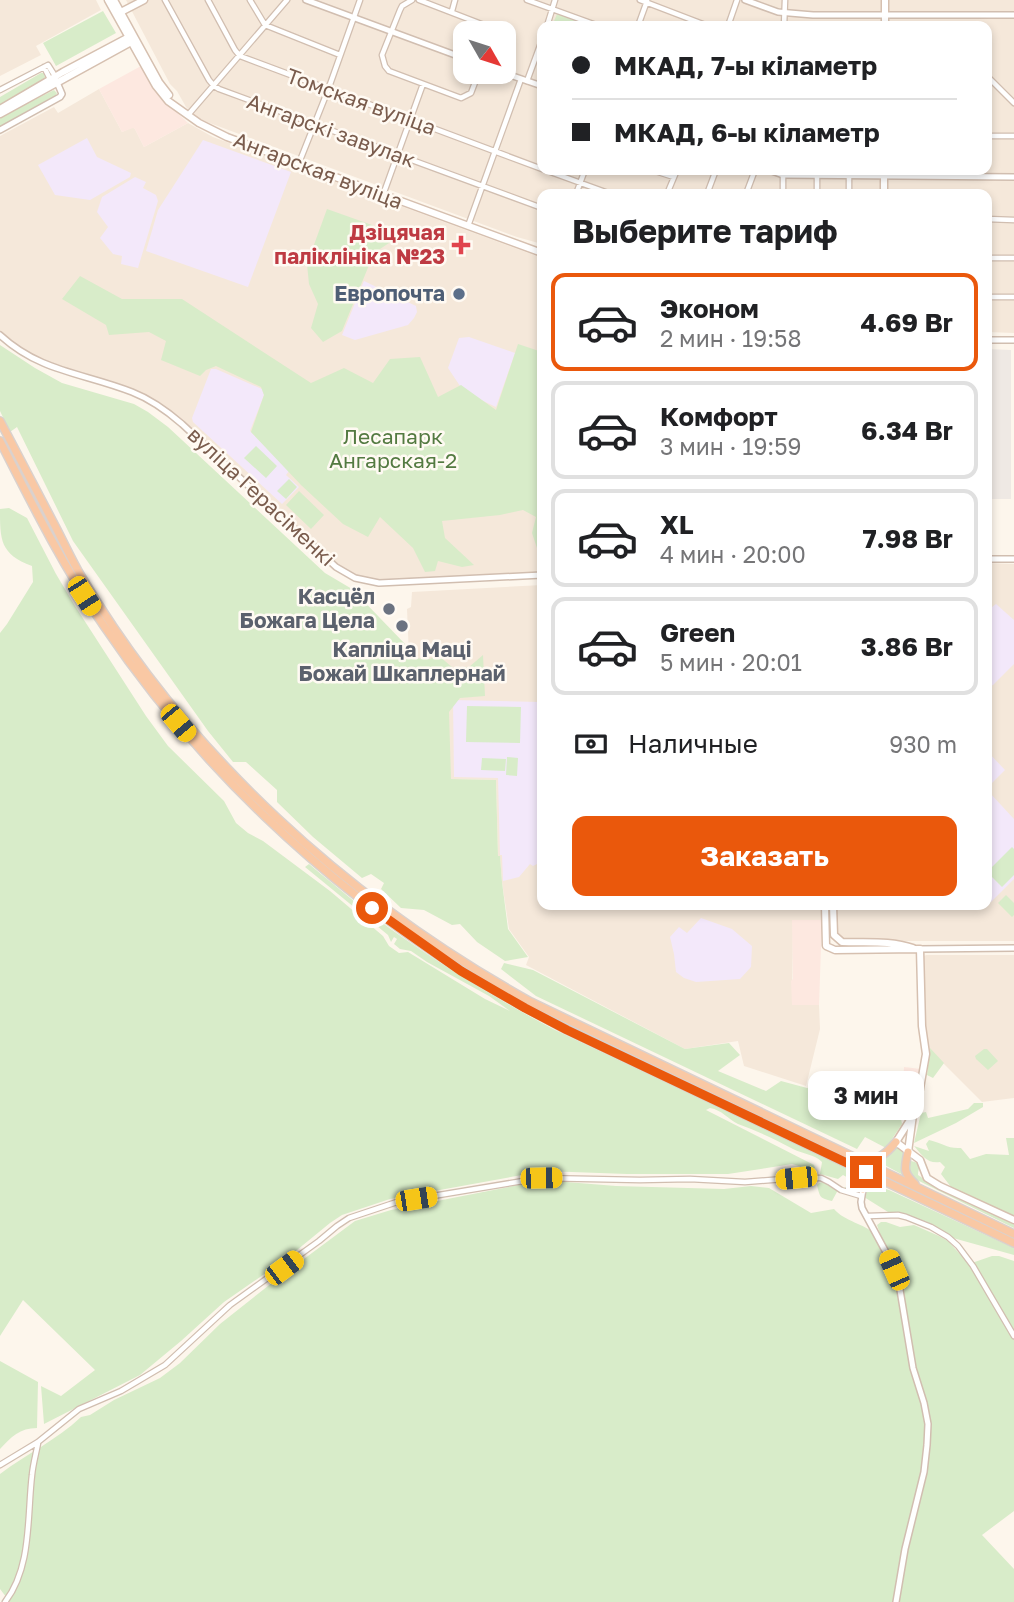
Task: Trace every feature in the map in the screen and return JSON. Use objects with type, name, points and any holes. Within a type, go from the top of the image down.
[{"type":"highway","points":[[0,421],[81,575],[111,622],[151,678],[266,814]]},
{"type":"highway","points":[[0,444],[74,580],[146,684],[194,743],[266,814],[359,898],[461,971],[567,1030],[1014,1234]]},
{"type":"highway","points":[[851,1160],[880,1157],[896,1142]]},
{"type":"highway","points":[[908,1152],[905,1172],[924,1191]]},
{"type":"highway","points":[[851,1160],[885,1181],[1014,1243]]},
{"type":"highway","points":[[851,1160],[862,1182],[862,1193]]},
{"type":"highway","points":[[862,1193],[868,1181],[885,1181]]},
{"type":"main road","name":"Ангарская вуліца","points":[[108,0],[156,86],[168,101],[187,116],[227,137],[537,251]]},
{"type":"main road","name":"Ангарская вуліца","points":[[114,0],[118,14]]},
{"type":"main road","points":[[118,14],[144,0]]},
{"type":"main road","points":[[885,0],[885,21]]},
{"type":"main road","points":[[0,112],[54,79],[131,39]]},
{"type":"main road","points":[[825,910],[826,946],[831,949],[879,946]]},
{"type":"main road","points":[[833,910],[834,935],[842,942],[918,948],[926,1054],[908,1152]]},
{"type":"main road","points":[[826,934],[830,939],[834,935]]},
{"type":"main road","points":[[913,1115],[896,1142],[920,1160],[925,1176],[1014,1220]]},
{"type":"street","points":[[165,0],[214,86]]},
{"type":"street","points":[[208,0],[240,55]]},
{"type":"street","points":[[250,0],[265,25],[340,55]]},
{"type":"street","points":[[187,116],[287,0]]},
{"type":"street","points":[[306,0],[453,54]]},
{"type":"street","points":[[299,163],[360,0]]},
{"type":"street","points":[[412,0],[402,6],[391,31],[382,55],[385,66],[394,74],[461,98],[471,93],[474,84]]},
{"type":"street","points":[[419,0],[475,21]]},
{"type":"street","points":[[452,11],[456,0]]},
{"type":"street","points":[[527,0],[585,21]]},
{"type":"street","points":[[549,21],[555,0]]},
{"type":"street","points":[[640,0],[696,21]]},
{"type":"street","points":[[730,21],[737,0]]},
{"type":"street","points":[[745,0],[779,12],[813,15],[1014,15]]},
{"type":"street","points":[[784,21],[785,0]]},
{"type":"street","points":[[640,21],[647,1]]},
{"type":"street","points":[[468,226],[495,151],[537,51]]},
{"type":"street","name":"Томская вуліца","points":[[240,55],[537,166]]},
{"type":"street","points":[[0,90],[46,66],[62,94],[0,130]]},
{"type":"street","points":[[516,77],[537,84]]},
{"type":"street","points":[[992,81],[1014,103]]},
{"type":"street","points":[[383,195],[423,84]]},
{"type":"street","name":"Ангарскі завулак","points":[[214,86],[537,206]]},
{"type":"street","points":[[992,136],[1014,136]]},
{"type":"street","name":"Томская вуліца","points":[[559,175],[597,189]]},
{"type":"street","points":[[578,189],[583,175]]},
{"type":"street","points":[[668,175],[674,177],[669,189]]},
{"type":"street","points":[[949,175],[1014,177]]},
{"type":"street","points":[[992,219],[1014,220]]},
{"type":"street","points":[[992,258],[1014,258]]},
{"type":"street","points":[[992,297],[1014,298]]},
{"type":"street","name":"вуліца Герасіменкі","points":[[0,335],[47,366],[132,392],[170,414],[336,567],[355,578],[379,583],[537,575]]},
{"type":"street","points":[[992,340],[1014,340]]},
{"type":"street","points":[[992,559],[1014,559]]},
{"type":"street","points":[[918,948],[1014,948]]},
{"type":"street","points":[[0,1465],[38,1442],[79,1409],[121,1391],[165,1365],[230,1306],[349,1218],[397,1202],[548,1178],[745,1182],[821,1178],[841,1190],[862,1193],[862,1208],[900,1284],[913,1368],[928,1424],[928,1445],[896,1602]]},
{"type":"street","points":[[868,1216],[906,1217],[948,1237],[974,1266],[1014,1336]]},
{"type":"street","points":[[5,1602],[17,1581],[25,1552],[38,1442]]},
{"type":"shaded area","points":[[0,0],[96,0],[101,10],[36,46],[41,55],[0,76]]},
{"type":"shaded area","points":[[126,0],[882,0],[883,17],[1014,18],[1014,333],[992,332],[992,189],[537,189],[537,243],[207,122],[186,107],[170,84]]},
{"type":"shaded area","points":[[887,0],[1014,0],[1014,13],[887,12]]},
{"type":"shaded area","points":[[141,66],[167,103],[188,123],[144,147],[135,129],[122,132],[99,89]]},
{"type":"shaded area","points":[[99,89],[122,132],[133,127],[144,147],[188,123],[213,137],[537,256],[537,572],[383,581],[350,574],[335,564],[159,403],[49,364],[11,343],[0,332],[0,136],[54,107],[58,113]]},
{"type":"shaded area","points":[[87,138],[97,157],[131,173],[130,177],[90,200],[55,195],[38,165]]},
{"type":"shaded area","points":[[203,140],[291,172],[248,287],[146,251],[158,210]]},
{"type":"shaded area","points":[[135,177],[146,182],[143,188],[156,195],[158,201],[138,268],[121,264],[122,256],[113,254],[100,238],[108,227],[97,212],[102,197]]},
{"type":"shaded area","points":[[364,281],[416,306],[417,312],[408,325],[355,340],[342,335]]},
{"type":"shaded area","points":[[469,337],[515,353],[496,407],[464,392],[448,368],[459,338]]},
{"type":"shaded area","points":[[992,349],[1011,350],[1011,499],[992,499]]},
{"type":"shaded area","points":[[211,369],[262,389],[264,395],[250,431],[289,471],[286,475],[299,487],[282,504],[193,422],[192,418]]},
{"type":"shaded area","points":[[992,563],[1014,564],[1014,941],[843,941],[836,934],[834,910],[992,910]]},
{"type":"shaded area","points":[[537,585],[537,910],[822,910],[822,920],[793,920],[792,1005],[819,1005],[820,1029],[806,1086],[744,1066],[738,1041],[685,1049],[526,965],[529,957],[509,929],[498,856],[496,780],[444,779],[441,753],[409,656],[407,609],[411,607],[412,592]]},
{"type":"shaded area","points":[[996,604],[1014,620],[1014,664],[992,685],[992,607]]},
{"type":"shaded area","points":[[453,700],[537,702],[537,864],[530,864],[519,877],[503,881],[498,778],[454,777]]},
{"type":"shaded area","points":[[992,756],[1005,770],[992,783]]},
{"type":"shaded area","points":[[992,795],[1014,819],[1014,879],[992,901]]},
{"type":"shaded area","points":[[701,918],[732,929],[752,946],[751,967],[740,979],[696,982],[676,972],[670,937],[679,927],[687,933]]},
{"type":"shaded area","points":[[792,920],[822,920],[819,1005],[792,1005]]},
{"type":"shaded area","points":[[1014,955],[1014,1098],[982,1102],[927,1047],[923,1033],[923,957]]},
{"type":"shaded area","points":[[904,1067],[921,1069],[910,1118],[902,1113],[858,1107],[861,1085],[902,1087]]},
{"type":"green space","points":[[103,11],[116,33],[56,66],[43,43]]},
{"type":"green space","points":[[557,14],[576,21],[554,21]]},
{"type":"green space","points":[[44,73],[43,80],[0,105],[0,97]]},
{"type":"green space","points":[[54,90],[57,93],[55,97],[0,129],[0,117]]},
{"type":"green space","points":[[327,209],[372,225],[392,241],[374,253],[342,331],[323,342],[311,328],[318,304],[309,284],[307,264]]},
{"type":"green space","name":"Лесапарк Ангарская-2","points":[[80,276],[122,299],[182,299],[311,383],[344,368],[373,383],[390,359],[420,357],[438,397],[461,385],[496,410],[518,344],[537,350],[537,548],[532,533],[536,517],[523,510],[442,521],[445,538],[474,565],[462,567],[438,561],[435,571],[425,572],[413,548],[380,517],[368,537],[343,524],[301,485],[251,432],[264,395],[261,387],[216,366],[200,376],[161,360],[166,341],[149,332],[109,335],[106,325],[62,299]]},
{"type":"green space","points":[[0,345],[62,383],[134,404],[168,427],[325,573],[352,589],[406,645],[410,658],[430,659],[438,655],[453,668],[469,667],[483,655],[485,696],[460,698],[449,712],[451,779],[496,780],[498,856],[508,929],[528,957],[505,961],[477,942],[460,924],[452,925],[424,910],[401,908],[381,889],[384,883],[371,874],[362,878],[313,837],[277,802],[277,790],[246,762],[233,762],[73,541],[17,427],[10,432],[0,411]]},
{"type":"green space","points":[[256,446],[277,466],[266,478],[244,458]]},
{"type":"green space","points":[[289,479],[297,487],[286,499],[277,491]]},
{"type":"green space","points":[[299,491],[324,515],[311,529],[286,505]]},
{"type":"green space","points":[[9,508],[27,518],[75,606],[168,746],[224,801],[236,823],[248,833],[263,841],[330,891],[399,953],[408,952],[485,999],[510,1011],[411,951],[400,949],[394,944],[397,939],[394,937],[391,942],[388,935],[305,867],[309,864],[390,929],[496,997],[555,1030],[848,1168],[857,1177],[856,1189],[851,1192],[844,1189],[852,1180],[843,1175],[838,1179],[820,1174],[822,1162],[816,1157],[738,1124],[710,1108],[706,1110],[814,1165],[815,1168],[813,1170],[792,1164],[728,1174],[544,1171],[390,1199],[342,1215],[286,1259],[224,1302],[140,1375],[44,1424],[41,1386],[61,1396],[95,1370],[23,1300],[0,1336],[0,633],[33,582],[32,566],[13,556],[4,545],[0,529],[0,509]]},
{"type":"green space","points":[[467,706],[521,707],[520,743],[466,742]]},
{"type":"green space","points":[[507,757],[518,758],[517,776],[506,775]]},
{"type":"green space","points":[[482,758],[506,759],[505,771],[481,770]]},
{"type":"green space","points":[[1012,847],[1014,849],[1014,875],[1002,887],[992,877],[992,867]]},
{"type":"green space","points":[[1006,895],[1014,903],[1012,917],[998,903]]},
{"type":"green space","points":[[504,963],[533,970],[685,1049],[729,1043],[740,1055],[718,1071],[766,1091],[781,1081],[807,1088],[832,1081],[858,1108],[897,1116],[902,1124],[886,1148],[865,1137],[857,1149],[536,996],[501,969]]},
{"type":"green space","points":[[930,1048],[944,1063],[933,1078],[927,1075]]},
{"type":"green space","points":[[984,1049],[998,1061],[988,1070],[975,1056]]},
{"type":"green space","points":[[911,1091],[916,1094],[912,1109],[898,1105],[897,1095]]},
{"type":"green space","points":[[974,1103],[983,1103],[983,1107],[914,1143],[921,1113],[926,1112],[928,1118],[968,1109]]},
{"type":"green space","points":[[1006,1138],[1014,1138],[1014,1217],[951,1187],[941,1174],[945,1167],[940,1162],[922,1156],[914,1146],[929,1151],[926,1144],[929,1140],[948,1147],[961,1148],[970,1159],[986,1154],[1009,1155]]},
{"type":"green space","points":[[896,1147],[906,1152],[905,1176],[877,1161],[885,1158]]},
{"type":"green space","points":[[911,1161],[918,1165],[918,1175],[953,1195],[1014,1223],[1014,1228],[913,1178],[908,1171]]},
{"type":"green space","points":[[554,1181],[616,1186],[769,1188],[811,1213],[834,1209],[876,1235],[880,1234],[877,1225],[881,1222],[900,1227],[914,1225],[948,1241],[969,1264],[992,1256],[1014,1261],[1014,1511],[982,1535],[1014,1569],[1014,1602],[10,1602],[0,1589],[0,1474],[62,1433],[81,1417],[90,1415],[160,1378],[180,1363],[220,1324],[355,1221],[391,1210],[529,1183]]},
{"type":"green space","points":[[823,1182],[838,1190],[832,1201],[820,1195],[817,1185]]},
{"type":"green space","points":[[871,1184],[1014,1248],[1014,1255],[953,1238],[927,1222],[899,1212],[888,1212],[864,1197]]},
{"type":"green space","points":[[0,1361],[38,1382],[37,1428],[16,1434],[0,1449]]},
{"type":"place","name":"Дзіцячая паліклініка №23","points":[[461,245]]},
{"type":"place","name":"Европочта","points":[[459,294]]},
{"type":"place","name":"Касцёл Божага Цела","points":[[389,609]]},
{"type":"place","name":"Капліца Маці Божай Шкаплернай","points":[[402,626]]},
{"type":"route","points":[[372,908],[461,971],[525,1008],[866,1172]]}]
